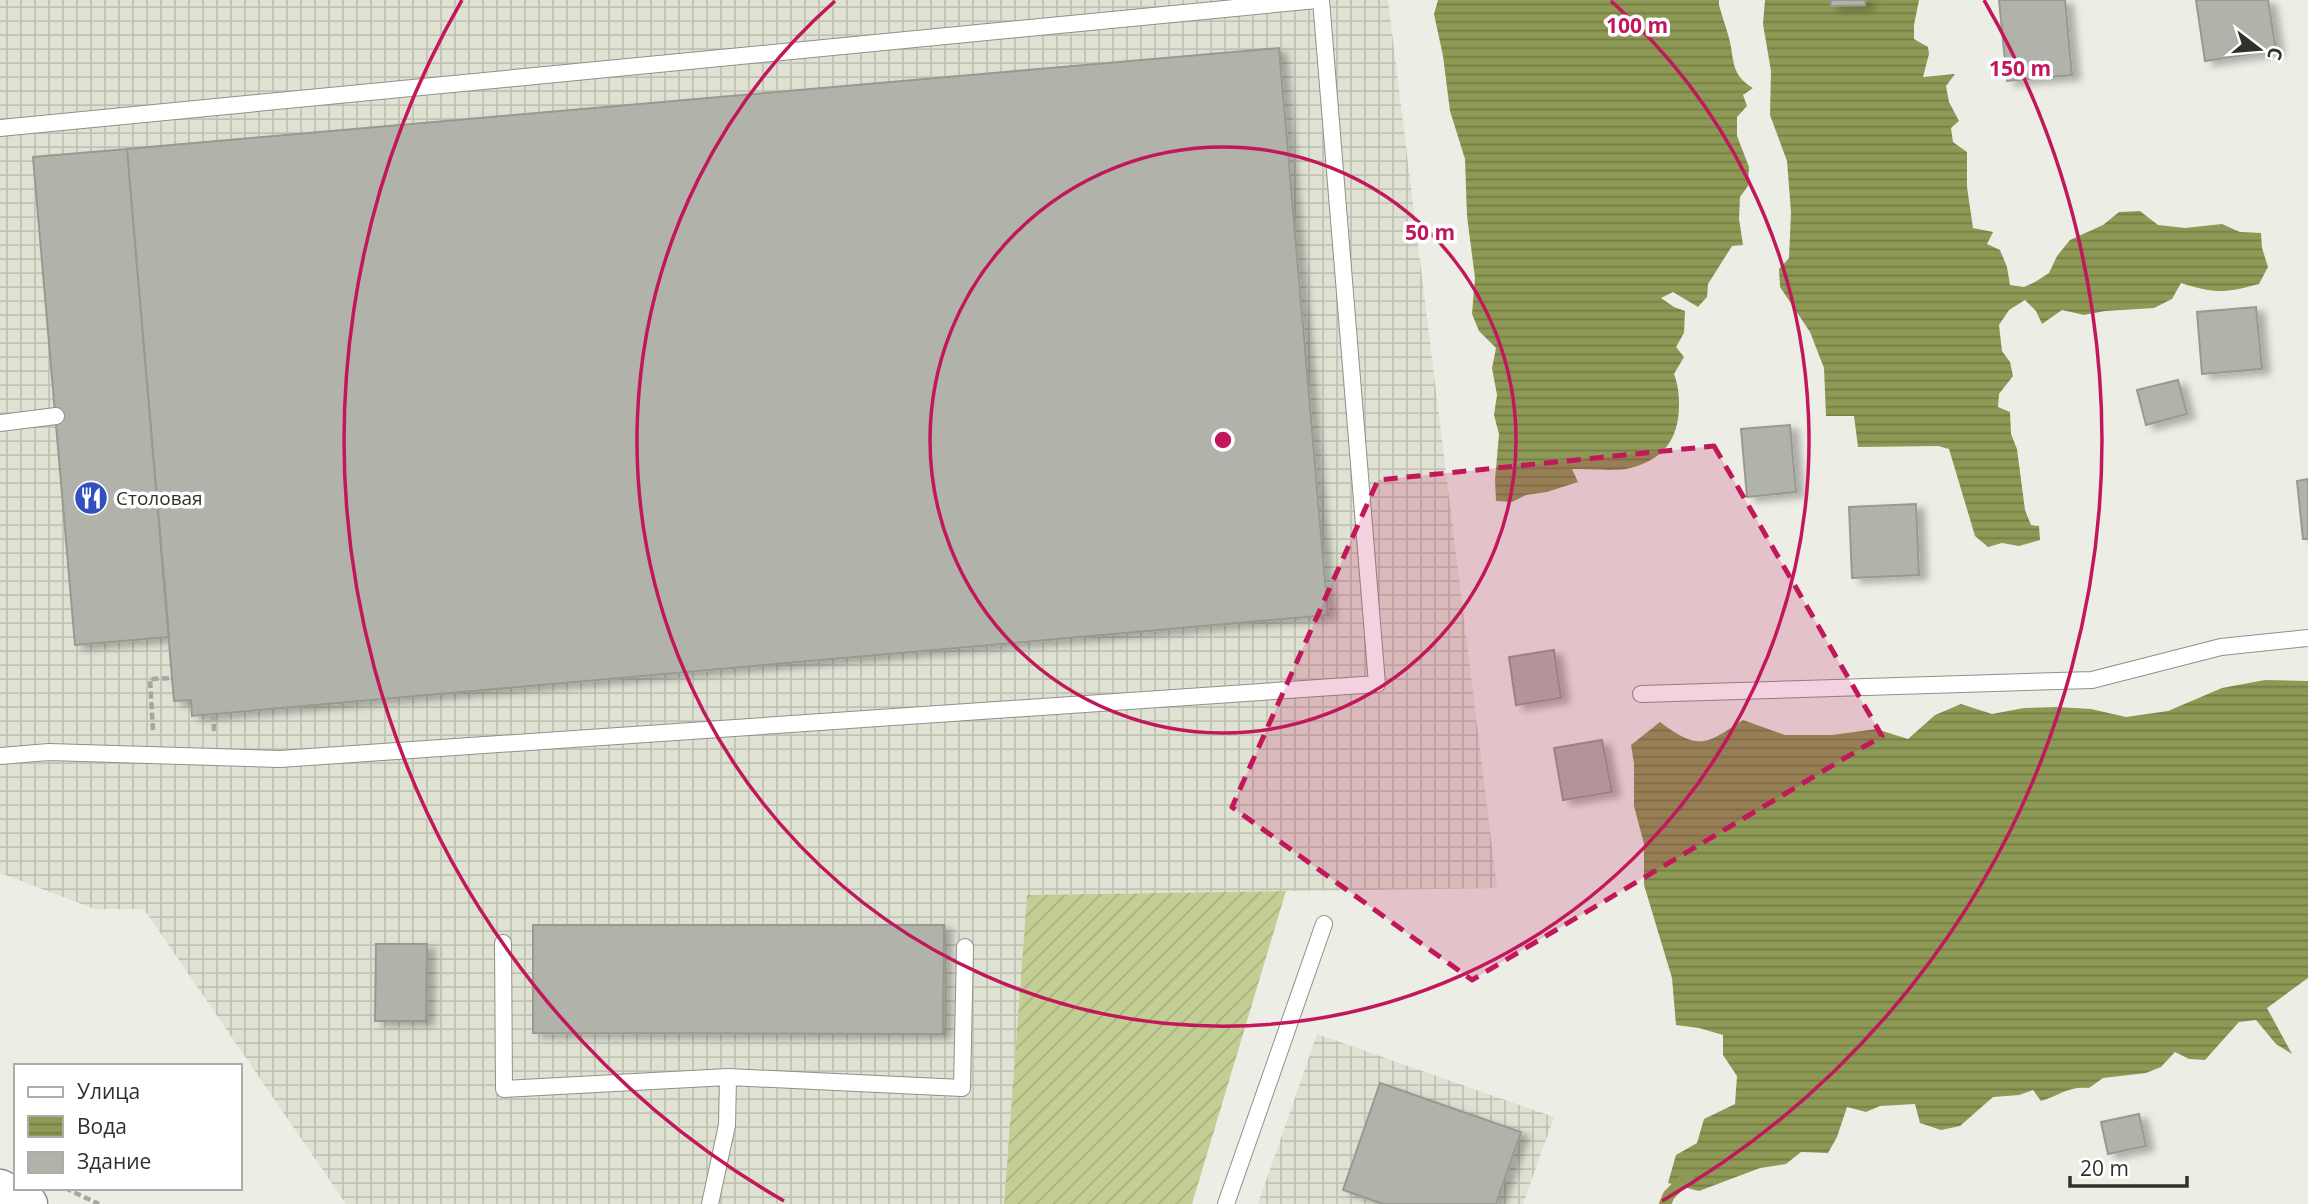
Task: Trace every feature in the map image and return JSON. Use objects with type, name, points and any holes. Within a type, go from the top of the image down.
[{"type":"main road","points":[[0,1189],[28,1204]]},
{"type":"lane","points":[[0,128],[1319,0],[1377,684],[280,759],[49,752],[0,756]]},
{"type":"lane","points":[[0,422],[55,416]]},
{"type":"lane","points":[[1641,694],[2092,680],[2221,647],[2308,638]]},
{"type":"lane","points":[[1226,1204],[1324,924]]},
{"type":"lane","points":[[503,943],[504,1089],[728,1077],[962,1088],[965,947]]},
{"type":"lane","points":[[710,1204],[727,1125],[728,1077]]},
{"type":"path","points":[[154,755],[150,679],[172,678]]},
{"type":"path","points":[[69,1190],[99,1204]]},
{"type":"highlighted area","points":[[1714,446],[1882,736],[1472,980],[1232,807],[1378,480]]},
{"type":"shaded area","points":[[0,0],[1388,0],[1497,888],[1027,895],[1004,1204],[346,1204],[144,909],[95,909],[0,873]]},
{"type":"shaded area","points":[[1286,891],[1192,1204],[1004,1204],[1027,895]]},
{"type":"shaded area","points":[[1317,1034],[1554,1117],[1523,1204],[1258,1204]]},
{"type":"water","points":[[1438,0],[1719,0],[1737,72],[1740,78],[1753,88],[1743,95],[1747,106],[1737,117],[1737,136],[1749,167],[1748,186],[1740,197],[1739,219],[1743,245],[1732,246],[1708,284],[1707,297],[1698,307],[1673,292],[1661,298],[1685,311],[1684,333],[1676,347],[1684,357],[1674,374],[1678,389],[1678,418],[1676,429],[1666,448],[1649,461],[1626,469],[1572,469],[1578,482],[1547,492],[1526,495],[1512,502],[1496,501],[1499,434],[1494,415],[1497,395],[1492,368],[1496,348],[1479,331],[1472,314],[1475,278],[1467,216],[1465,159],[1450,111],[1434,14]]},
{"type":"water","points":[[1765,0],[1919,0],[1914,39],[1928,47],[1929,54],[1923,77],[1955,74],[1946,86],[1949,102],[1959,121],[1951,128],[1953,142],[1967,152],[1967,187],[1973,228],[1993,232],[1987,244],[2000,250],[2010,285],[2024,287],[2049,273],[2057,256],[2070,240],[2103,225],[2119,212],[2140,211],[2158,225],[2185,228],[2222,224],[2240,232],[2261,233],[2268,267],[2259,284],[2220,291],[2181,283],[2172,299],[2154,308],[2084,315],[2062,310],[2042,324],[2036,311],[2025,300],[2009,310],[1999,325],[2002,351],[2010,362],[2013,376],[1999,394],[1998,407],[2010,412],[2011,434],[2017,449],[2025,510],[2031,525],[2039,526],[2040,540],[2019,546],[2002,543],[1988,547],[1975,536],[1949,449],[1938,446],[1858,447],[1854,416],[1826,416],[1824,368],[1810,332],[1780,287],[1779,269],[1789,258],[1791,212],[1787,161],[1770,115],[1771,71],[1763,24]]},
{"type":"water","points":[[2265,680],[2308,681],[2308,978],[2267,1008],[2292,1054],[2276,1044],[2256,1020],[2239,1022],[2205,1060],[2189,1059],[2175,1052],[2161,1067],[2146,1073],[2103,1078],[2089,1088],[2070,1090],[2041,1101],[2033,1090],[2019,1095],[1993,1097],[1960,1126],[1941,1130],[1920,1123],[1915,1104],[1880,1106],[1866,1112],[1847,1107],[1837,1137],[1828,1153],[1801,1152],[1786,1164],[1760,1168],[1699,1191],[1668,1183],[1676,1155],[1697,1143],[1704,1119],[1735,1104],[1737,1076],[1723,1055],[1723,1035],[1676,1025],[1672,978],[1644,885],[1644,844],[1634,806],[1631,745],[1660,722],[1684,737],[1702,741],[1719,735],[1743,720],[1785,735],[1832,735],[1876,729],[1908,739],[1935,715],[1961,704],[1992,714],[2024,708],[2057,707],[2091,709],[2126,717],[2168,711],[2222,688]]},
{"type":"building","points":[[1831,0],[1865,0],[1865,5],[1831,6]]},
{"type":"building","points":[[1999,0],[2065,0],[2072,75],[2007,81]]},
{"type":"building","points":[[2196,0],[2268,0],[2276,50],[2205,61]]},
{"type":"building","points":[[1279,48],[1328,615],[192,716],[191,700],[174,701],[127,149]]},
{"type":"building","points":[[127,149],[169,637],[75,645],[33,157]]},
{"type":"building","points":[[2256,307],[2262,369],[2202,374],[2197,312]]},
{"type":"building","points":[[2178,380],[2187,414],[2146,425],[2137,390]]},
{"type":"building","points":[[1790,425],[1796,492],[1747,497],[1741,429]]},
{"type":"building","points":[[2308,479],[2308,539],[2303,539],[2297,481]]},
{"type":"building","points":[[1916,504],[1919,575],[1852,578],[1849,507]]},
{"type":"building","points":[[1554,650],[1561,698],[1516,705],[1509,657]]},
{"type":"building","points":[[1602,740],[1612,792],[1563,800],[1554,748]]},
{"type":"building","points":[[533,925],[944,925],[943,1034],[533,1033]]},
{"type":"building","points":[[376,944],[427,944],[426,1021],[375,1021]]},
{"type":"building","points":[[1380,1083],[1521,1132],[1496,1204],[1383,1204],[1343,1190]]},
{"type":"building","points":[[2139,1114],[2146,1146],[2108,1154],[2101,1122]]},
{"type":"waterway","points":[[1665,1204],[1669,1195],[1688,1176]]},
{"type":"place","name":"Столовая","points":[[91,498]]}]
